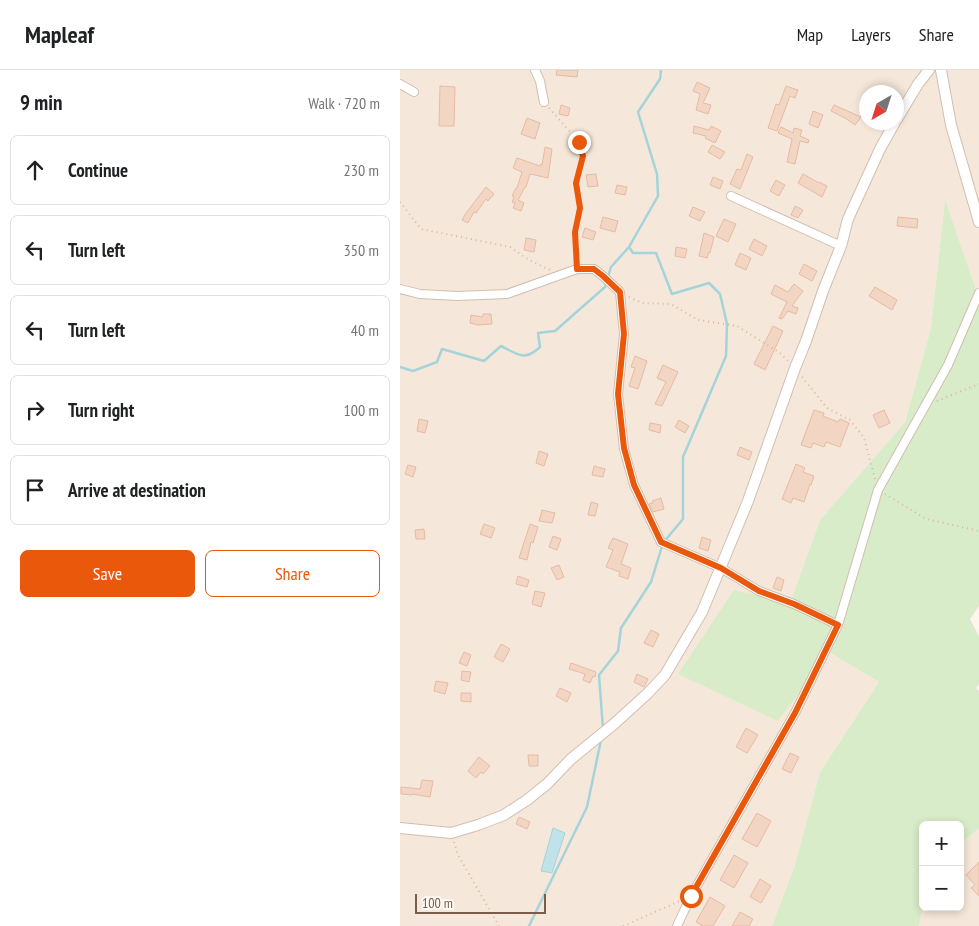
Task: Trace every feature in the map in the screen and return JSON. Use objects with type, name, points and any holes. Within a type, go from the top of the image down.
[{"type":"street","points":[[534,70],[540,80],[544,102]]},
{"type":"street","points":[[904,106],[928,70]]},
{"type":"street","points":[[941,70],[951,125],[979,222]]},
{"type":"street","points":[[400,84],[414,92]]},
{"type":"street","points":[[400,828],[451,833],[478,825],[504,814],[527,800],[547,784],[572,759],[648,693],[665,675],[702,612],[721,568],[752,492],[795,368],[841,246],[848,219],[891,130]]},
{"type":"street","points":[[731,196],[841,246]]},
{"type":"street","points":[[400,288],[420,294],[457,296],[506,294],[577,269],[594,269],[620,292],[624,334],[618,394],[624,448],[634,485],[661,542],[721,568],[759,591],[794,604],[838,625]]},
{"type":"street","points":[[677,926],[691,896],[795,713],[838,625],[878,490],[948,365],[979,293]]},
{"type":"path","points":[[544,102],[579,142],[583,156],[576,183],[580,208],[575,232],[577,269]]},
{"type":"path","points":[[400,202],[421,229],[510,247],[529,260],[560,274]]},
{"type":"path","points":[[620,292],[642,303],[671,304],[698,320],[737,326],[780,353],[795,368],[827,408],[850,420],[864,438],[878,490],[926,519],[979,532]]},
{"type":"path","points":[[926,405],[979,384]]},
{"type":"path","points":[[451,833],[458,855],[499,926]]},
{"type":"path","points":[[622,926],[691,896]]},
{"type":"shaded area","points":[[400,70],[979,70],[979,298],[945,201],[931,328],[905,422],[820,520],[790,603],[829,652],[879,682],[820,772],[794,868],[772,926],[400,926]]},
{"type":"shaded area","points":[[979,828],[979,926],[919,926],[922,911],[964,911],[964,841]]},
{"type":"green space","points":[[945,200],[979,298],[979,606],[970,619],[979,636],[979,684],[976,688],[979,691],[979,828],[964,841],[964,821],[919,821],[919,911],[922,911],[919,926],[772,926],[794,868],[820,772],[879,682],[829,652],[778,721],[678,674],[734,590],[790,603],[820,520],[905,422],[931,328]]},
{"type":"water","points":[[553,828],[565,833],[552,873],[541,871]]},
{"type":"building","points":[[557,70],[578,70],[577,77],[556,75]]},
{"type":"building","points":[[697,82],[710,88],[703,103],[711,105],[708,114],[696,110],[700,94],[693,91]]},
{"type":"building","points":[[440,86],[455,87],[454,126],[439,126]]},
{"type":"building","points":[[786,86],[798,90],[795,98],[790,96],[777,131],[768,128],[776,104],[779,105]]},
{"type":"building","points":[[561,105],[570,108],[568,116],[559,114]]},
{"type":"building","points":[[834,105],[859,116],[859,120],[855,125],[831,111]]},
{"type":"building","points":[[813,111],[823,115],[818,128],[809,124]]},
{"type":"building","points":[[527,118],[540,123],[535,139],[521,134]]},
{"type":"building","points":[[694,126],[709,130],[711,126],[721,131],[715,143],[705,138],[706,136],[693,133]]},
{"type":"building","points":[[781,127],[793,133],[794,128],[802,130],[800,136],[809,140],[808,143],[800,141],[795,164],[787,162],[792,139],[778,133]]},
{"type":"building","points":[[712,145],[725,152],[720,159],[708,152]]},
{"type":"building","points":[[545,147],[552,149],[548,178],[530,174],[526,187],[518,200],[524,203],[521,211],[513,208],[515,203],[512,202],[514,197],[512,196],[517,188],[522,172],[513,168],[517,158],[540,166],[542,165]]},
{"type":"building","points":[[747,154],[753,157],[740,189],[730,184],[737,169],[741,170]]},
{"type":"building","points":[[596,174],[598,186],[588,187],[586,175]]},
{"type":"building","points":[[803,174],[827,186],[822,197],[798,183]]},
{"type":"building","points":[[713,177],[723,181],[720,189],[710,185]]},
{"type":"building","points":[[776,180],[785,185],[779,196],[770,191]]},
{"type":"building","points":[[617,185],[627,187],[625,195],[615,193]]},
{"type":"building","points":[[486,187],[494,194],[488,201],[486,199],[476,213],[474,212],[468,223],[462,220],[466,213]]},
{"type":"building","points":[[795,206],[803,210],[798,218],[791,215]]},
{"type":"building","points":[[693,207],[705,212],[700,221],[689,216]]},
{"type":"building","points":[[603,217],[618,221],[615,232],[600,228]]},
{"type":"building","points":[[898,217],[918,219],[917,228],[897,226]]},
{"type":"building","points":[[724,219],[736,224],[728,242],[716,236]]},
{"type":"building","points":[[585,228],[596,232],[593,240],[582,237]]},
{"type":"building","points":[[704,233],[714,237],[707,258],[699,256]]},
{"type":"building","points":[[526,238],[536,240],[534,252],[524,250]]},
{"type":"building","points":[[754,239],[767,246],[762,256],[749,249]]},
{"type":"building","points":[[676,247],[687,249],[685,258],[675,256]]},
{"type":"building","points":[[740,253],[751,258],[746,270],[735,265]]},
{"type":"building","points":[[804,264],[817,271],[812,281],[799,274]]},
{"type":"building","points":[[794,284],[803,291],[792,306],[798,308],[796,314],[788,311],[782,319],[779,318],[787,302],[771,294],[775,285],[788,292]]},
{"type":"building","points":[[875,287],[897,300],[892,310],[869,296]]},
{"type":"building","points":[[483,314],[491,314],[492,324],[478,325],[470,323],[471,315],[483,317]]},
{"type":"building","points":[[773,326],[783,331],[765,370],[754,364]]},
{"type":"building","points":[[635,356],[647,361],[638,389],[629,386],[635,368],[631,367]]},
{"type":"building","points":[[663,365],[678,372],[662,406],[655,404],[666,382],[657,378]]},
{"type":"building","points":[[814,410],[824,413],[823,416],[838,422],[840,419],[849,423],[840,447],[826,442],[824,447],[813,443],[811,448],[801,445]]},
{"type":"building","points":[[884,410],[890,423],[879,428],[873,415]]},
{"type":"building","points":[[419,419],[428,421],[425,433],[417,431]]},
{"type":"building","points":[[679,420],[689,426],[685,433],[675,427]]},
{"type":"building","points":[[650,423],[661,425],[660,433],[649,430]]},
{"type":"building","points":[[740,447],[752,452],[749,460],[737,455]]},
{"type":"building","points":[[539,451],[548,454],[544,466],[536,463]]},
{"type":"building","points":[[796,464],[805,468],[803,472],[814,476],[804,502],[793,498],[791,503],[782,499]]},
{"type":"building","points":[[408,465],[416,467],[413,477],[405,474]]},
{"type":"building","points":[[594,466],[605,469],[603,477],[592,475]]},
{"type":"building","points":[[661,498],[664,509],[653,512],[649,504]]},
{"type":"building","points":[[591,502],[598,504],[595,516],[588,515]]},
{"type":"building","points":[[542,510],[555,513],[552,523],[539,521]]},
{"type":"building","points":[[484,524],[495,528],[491,538],[480,534]]},
{"type":"building","points":[[530,524],[538,527],[533,543],[531,542],[527,560],[519,558]]},
{"type":"building","points":[[424,529],[425,539],[416,539],[415,530]]},
{"type":"building","points":[[553,536],[561,539],[557,550],[549,547]]},
{"type":"building","points":[[702,537],[711,540],[708,551],[699,548]]},
{"type":"building","points":[[613,538],[628,544],[621,564],[631,568],[628,579],[619,576],[620,572],[606,567],[613,550],[608,548]]},
{"type":"building","points":[[559,565],[564,577],[557,580],[551,568]]},
{"type":"building","points":[[518,576],[529,580],[527,587],[516,584]]},
{"type":"building","points":[[777,577],[784,580],[781,591],[773,588]]},
{"type":"building","points":[[535,591],[545,593],[541,607],[532,604]]},
{"type":"building","points":[[651,630],[659,634],[653,647],[644,643]]},
{"type":"building","points":[[501,644],[510,649],[503,662],[494,657]]},
{"type":"building","points":[[464,652],[471,655],[467,666],[459,663]]},
{"type":"building","points":[[571,663],[596,672],[595,677],[593,676],[590,683],[583,680],[585,674],[569,669]]},
{"type":"building","points":[[462,671],[471,672],[469,682],[461,680]]},
{"type":"building","points":[[637,674],[648,679],[644,687],[634,682]]},
{"type":"building","points":[[436,681],[448,683],[445,694],[434,691]]},
{"type":"building","points":[[560,688],[571,693],[567,702],[556,696]]},
{"type":"building","points":[[461,693],[471,693],[471,702],[461,701]]},
{"type":"building","points":[[746,728],[758,735],[747,753],[736,747]]},
{"type":"building","points":[[790,753],[799,757],[791,773],[782,769]]},
{"type":"building","points":[[528,755],[538,755],[538,766],[529,766]]},
{"type":"building","points":[[479,757],[490,766],[483,774],[481,772],[476,778],[468,771]]},
{"type":"building","points":[[422,780],[433,781],[430,797],[401,794],[401,787],[420,789]]},
{"type":"building","points":[[757,813],[771,821],[757,847],[742,839]]},
{"type":"building","points":[[519,817],[530,822],[527,829],[516,824]]},
{"type":"building","points":[[734,855],[748,863],[734,888],[720,880]]},
{"type":"building","points":[[979,862],[979,896],[971,888],[975,885],[966,875]]},
{"type":"building","points":[[760,879],[771,886],[761,903],[750,897]]},
{"type":"building","points":[[710,897],[725,906],[713,926],[703,926],[696,922]]},
{"type":"building","points":[[740,912],[753,919],[749,926],[732,926]]},
{"type":"waterway","points":[[400,367],[413,371],[437,362],[442,349],[484,361],[501,346],[517,354],[530,354],[540,347],[538,333],[555,331],[605,287],[611,267],[629,247],[658,196],[657,174],[638,112],[660,79],[661,70]]},
{"type":"waterway","points":[[603,729],[599,675],[618,651],[621,628],[651,582],[663,543],[683,519],[683,457],[726,356],[727,324],[720,294],[709,283],[672,294],[656,253],[633,253],[629,247]]},
{"type":"waterway","points":[[529,926],[587,807],[601,740]]},
{"type":"route","points":[[579,142],[583,156],[576,183],[580,208],[575,232],[577,269],[594,269],[620,292],[624,334],[618,394],[624,448],[634,485],[656,533],[661,542],[721,568],[759,591],[794,604],[838,625],[795,713],[691,896]]}]
